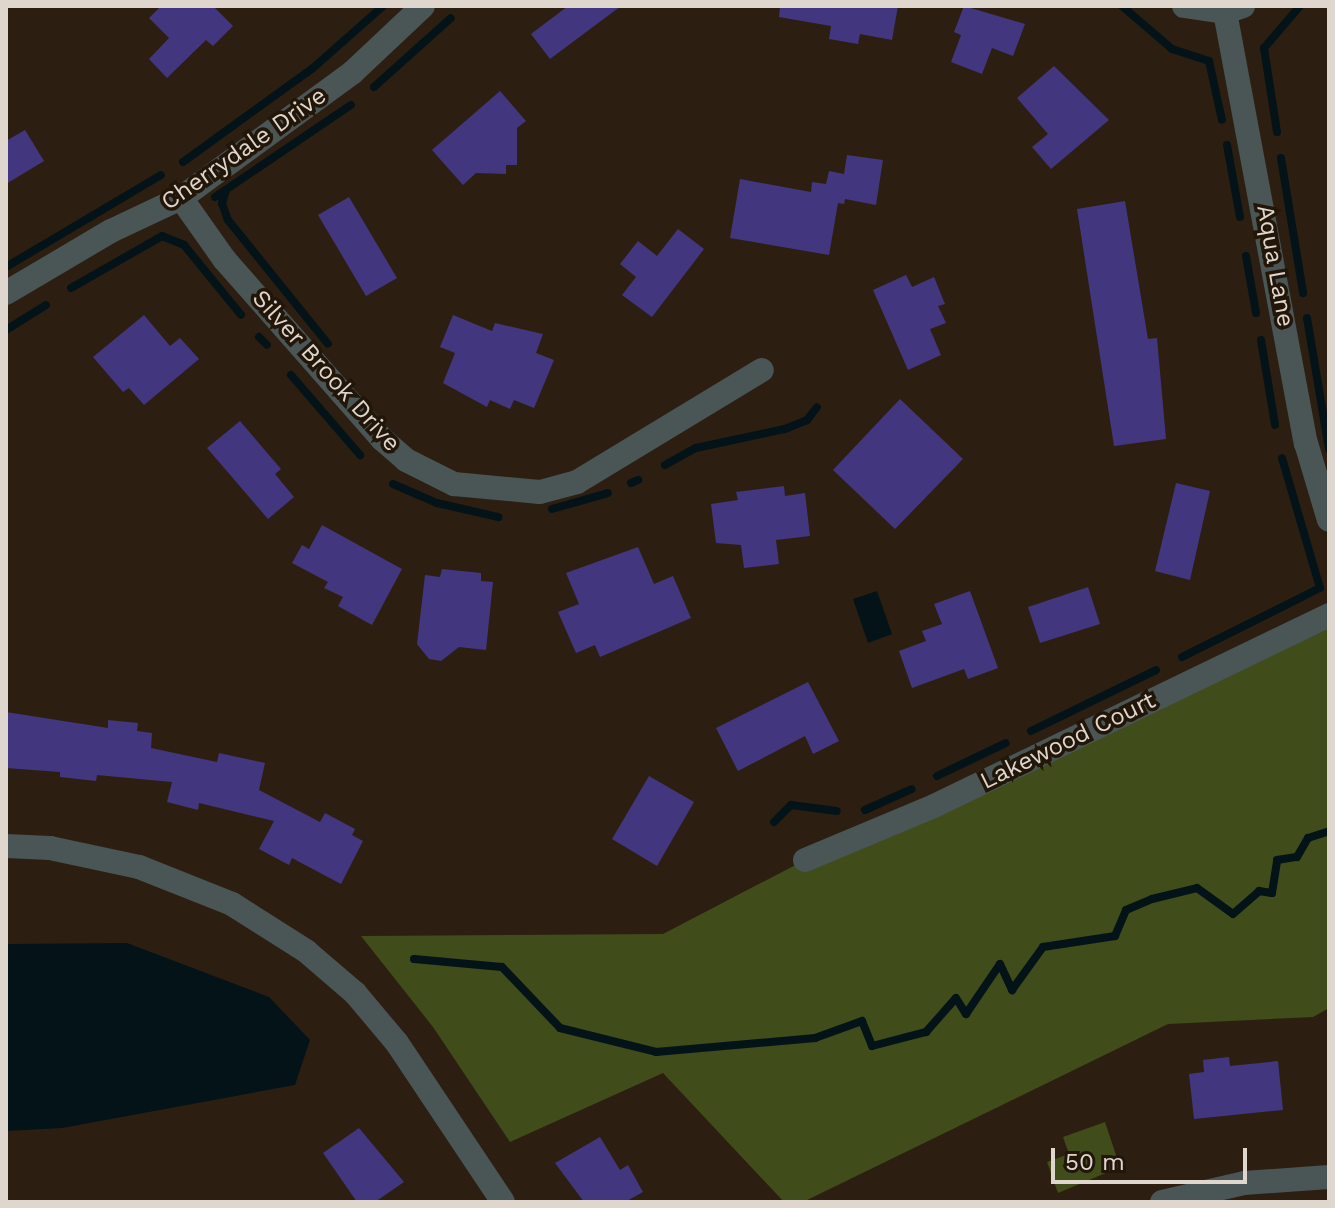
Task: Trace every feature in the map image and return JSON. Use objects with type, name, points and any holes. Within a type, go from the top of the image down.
[{"type":"street","name":"Cherrydale Drive","points":[[6,293],[111,231],[181,198],[353,72],[423,6]]},
{"type":"street","points":[[1184,6],[1234,9]]},
{"type":"street","name":"Aqua Lane","points":[[1234,9],[1306,443],[1329,520]]},
{"type":"street","name":"Silver Brook Drive","points":[[181,198],[224,259],[382,439],[406,460],[454,484],[540,492],[577,482],[762,370]]},
{"type":"street","name":"Lakewood Court","points":[[805,860],[934,806],[1329,615]]},
{"type":"street","points":[[6,846],[65,851],[139,867],[232,904],[306,951],[355,993],[397,1043],[503,1202]]},
{"type":"street","points":[[1162,1202],[1244,1183],[1329,1177]]},
{"type":"green space","points":[[1329,615],[1329,1008],[1313,1017],[1168,1024],[803,1202],[784,1202],[663,1073],[510,1142],[433,1027],[361,936],[663,934],[805,860]]},
{"type":"green space","points":[[1105,1122],[1120,1167],[1058,1193],[1047,1162],[1069,1154],[1063,1137]]},
{"type":"shaded area","points":[[877,591],[892,634],[868,643],[853,599]]},
{"type":"shaded area","points":[[127,943],[269,997],[310,1040],[295,1085],[62,1128],[6,1131],[6,944]]},
{"type":"building","points":[[161,6],[213,6],[233,26],[213,46],[206,40],[167,78],[149,59],[169,38],[149,18]]},
{"type":"building","points":[[568,6],[621,6],[550,59],[531,34]]},
{"type":"building","points":[[780,6],[898,6],[892,40],[860,34],[858,44],[829,39],[831,26],[779,17]]},
{"type":"building","points":[[964,6],[1025,24],[1013,56],[992,48],[982,74],[951,62],[961,35],[954,32]]},
{"type":"building","points":[[1054,66],[1109,120],[1051,169],[1032,147],[1048,134],[1017,98]]},
{"type":"building","points":[[500,91],[526,121],[517,128],[517,165],[506,165],[506,174],[476,173],[463,185],[432,150]]},
{"type":"building","points":[[25,130],[44,161],[6,184],[6,141]]},
{"type":"building","points":[[847,155],[883,160],[876,205],[845,199],[844,204],[838,203],[829,255],[730,238],[740,179],[811,192],[812,182],[826,184],[829,171],[844,174]]},
{"type":"building","points":[[349,197],[397,278],[366,296],[318,215]]},
{"type":"building","points":[[1125,201],[1148,339],[1157,338],[1166,439],[1114,446],[1077,209]]},
{"type":"building","points":[[678,229],[704,249],[652,317],[622,295],[636,277],[620,264],[638,241],[657,256]]},
{"type":"building","points":[[906,275],[912,287],[934,277],[945,304],[938,306],[946,323],[930,329],[941,355],[908,370],[873,290]]},
{"type":"building","points":[[144,315],[170,346],[180,338],[199,359],[144,405],[129,388],[123,392],[93,357]]},
{"type":"building","points":[[453,315],[492,331],[495,323],[543,334],[536,353],[554,360],[534,408],[514,400],[510,409],[490,400],[487,407],[443,383],[455,353],[440,347]]},
{"type":"building","points":[[900,399],[963,459],[895,529],[833,470]]},
{"type":"building","points":[[240,421],[281,469],[275,474],[294,497],[268,519],[207,448]]},
{"type":"building","points":[[1176,483],[1210,491],[1190,580],[1155,571]]},
{"type":"building","points":[[784,486],[785,496],[805,493],[810,536],[776,540],[779,564],[744,568],[741,545],[716,543],[711,504],[738,500],[736,492]]},
{"type":"building","points":[[322,525],[402,569],[372,625],[338,606],[343,597],[324,588],[328,582],[292,563],[302,545],[309,549]]},
{"type":"building","points":[[638,547],[654,584],[673,576],[691,618],[600,657],[595,645],[576,653],[558,612],[579,604],[566,573]]},
{"type":"building","points":[[442,569],[481,573],[481,581],[493,582],[486,650],[459,647],[441,661],[429,659],[417,644],[425,575],[440,577]]},
{"type":"building","points":[[1088,587],[1100,624],[1040,643],[1028,607]]},
{"type":"building","points":[[970,591],[998,668],[968,679],[964,669],[912,688],[899,651],[926,641],[922,631],[942,624],[934,604]]},
{"type":"building","points":[[808,682],[839,741],[813,754],[805,736],[738,771],[716,728]]},
{"type":"building","points":[[6,712],[108,728],[108,720],[138,723],[137,731],[152,733],[151,748],[217,762],[219,753],[265,763],[259,790],[320,822],[325,813],[355,829],[352,835],[363,841],[341,884],[292,858],[289,865],[259,849],[274,821],[199,803],[198,810],[167,802],[172,782],[97,775],[96,781],[60,777],[60,772],[6,768]]},
{"type":"building","points":[[649,776],[694,802],[657,866],[612,839]]},
{"type":"building","points":[[1229,1057],[1230,1066],[1278,1061],[1283,1110],[1194,1119],[1189,1074],[1204,1072],[1203,1060]]},
{"type":"building","points":[[359,1128],[404,1182],[375,1202],[357,1202],[323,1153]]},
{"type":"building","points":[[600,1137],[620,1170],[628,1165],[643,1192],[625,1202],[584,1202],[555,1163]]},
{"type":"waterway","points":[[183,162],[313,68],[383,6]]},
{"type":"waterway","points":[[1122,6],[1172,49],[1209,61],[1222,120]]},
{"type":"waterway","points":[[1277,132],[1264,48],[1300,6]]},
{"type":"waterway","points":[[374,87],[451,18]]},
{"type":"waterway","points":[[215,197],[351,105]]},
{"type":"waterway","points":[[1227,145],[1240,217]]},
{"type":"waterway","points":[[1281,158],[1303,293]]},
{"type":"waterway","points":[[6,267],[161,175]]},
{"type":"waterway","points":[[226,190],[222,203],[228,220],[328,344]]},
{"type":"waterway","points":[[71,288],[162,236],[184,245],[241,315]]},
{"type":"waterway","points":[[1246,256],[1256,313]]},
{"type":"waterway","points":[[6,330],[46,305]]},
{"type":"waterway","points":[[1307,318],[1329,449]]},
{"type":"waterway","points":[[259,337],[267,345]]},
{"type":"waterway","points":[[1261,340],[1275,425]]},
{"type":"waterway","points":[[291,375],[360,455]]},
{"type":"waterway","points":[[665,465],[696,448],[785,429],[807,420],[817,407]]},
{"type":"waterway","points":[[1182,657],[1320,588],[1282,458]]},
{"type":"waterway","points":[[631,483],[638,480]]},
{"type":"waterway","points":[[393,484],[437,503],[498,517]]},
{"type":"waterway","points":[[552,509],[608,493]]},
{"type":"waterway","points":[[1031,731],[1156,670]]},
{"type":"waterway","points":[[937,776],[1006,743]]},
{"type":"waterway","points":[[865,810],[912,789]]},
{"type":"waterway","points":[[774,822],[791,805],[837,811]]},
{"type":"waterway","points":[[414,959],[502,967],[560,1028],[656,1052],[815,1038],[862,1021],[872,1046],[926,1032],[956,998],[966,1014],[1000,964],[1012,990],[1043,947],[1115,936],[1126,910],[1152,899],[1197,888],[1233,914],[1259,891],[1272,893],[1277,860],[1297,857],[1308,838],[1329,831]]}]
